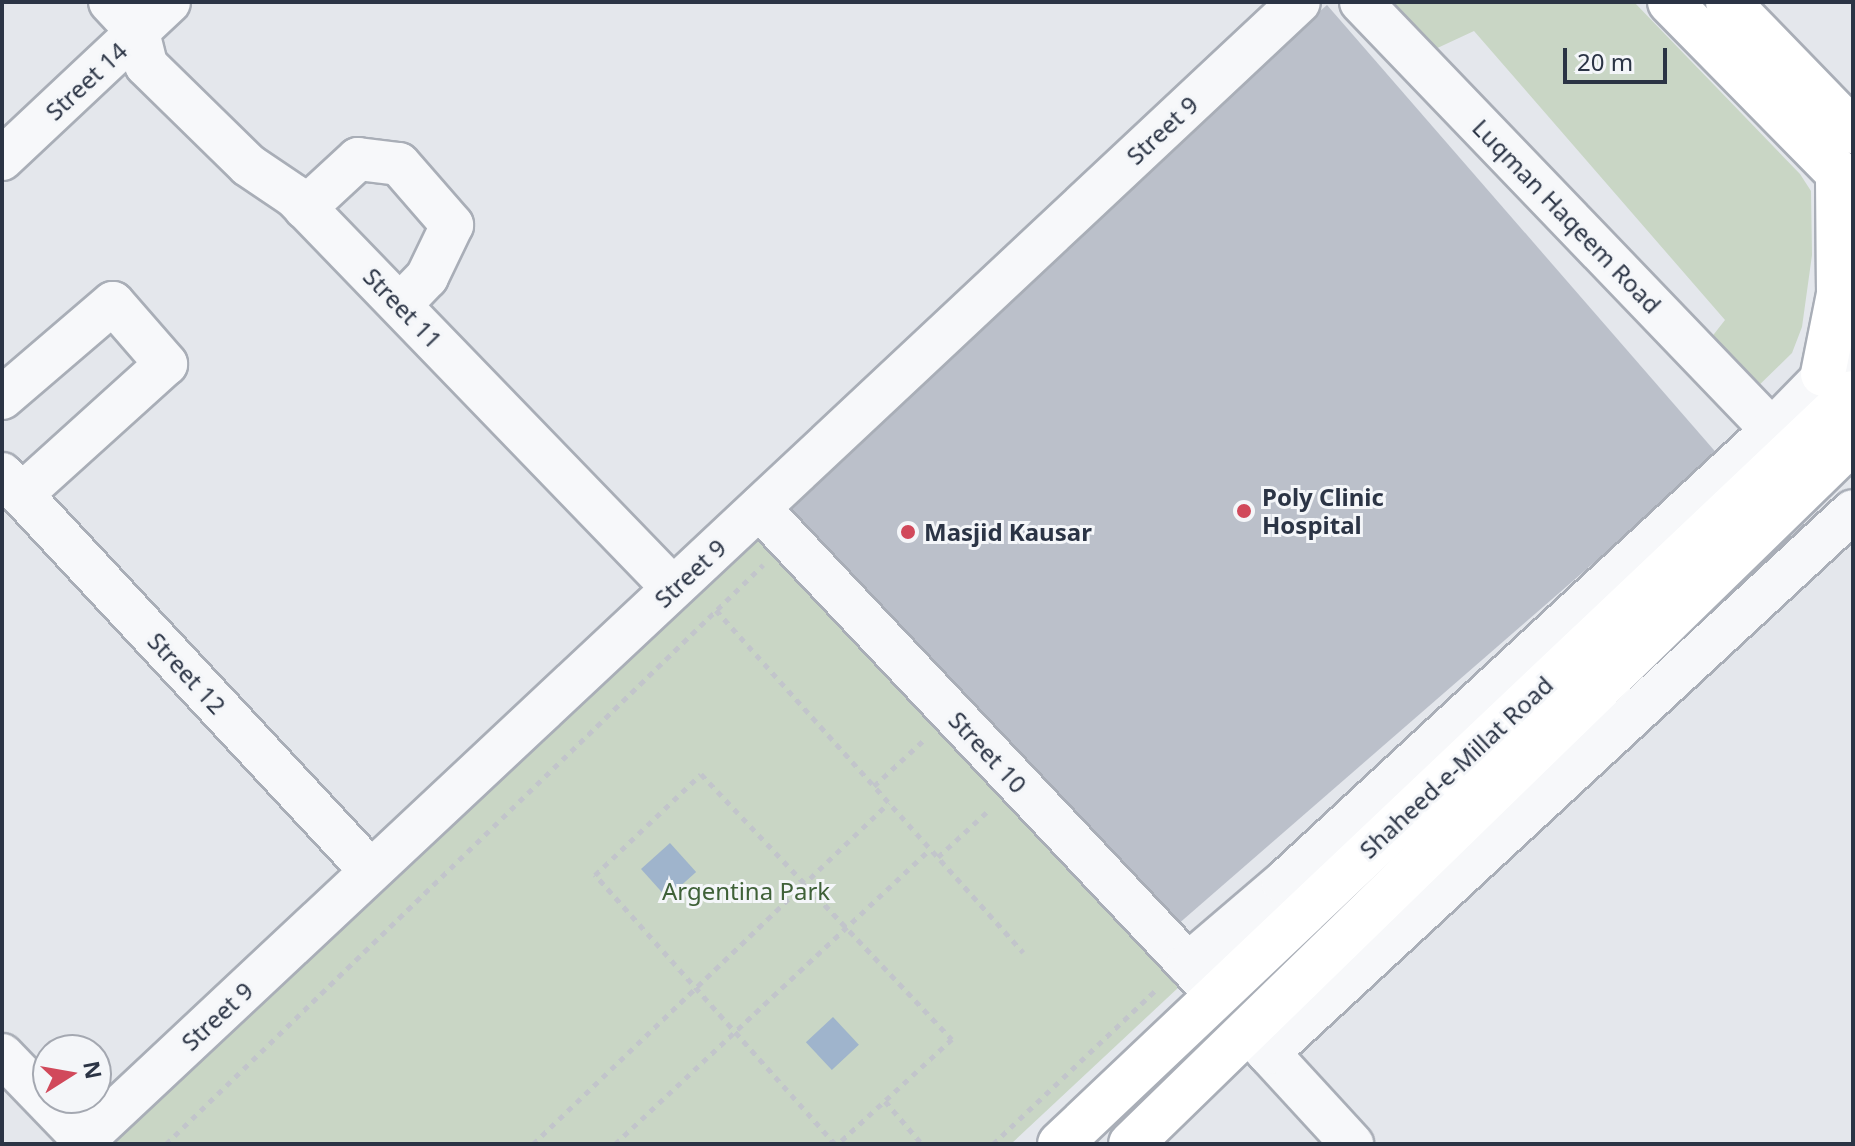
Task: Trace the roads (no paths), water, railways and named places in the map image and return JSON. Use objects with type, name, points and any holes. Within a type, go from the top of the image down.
[{"type":"main road","points":[[1670,2],[1846,180],[1839,294],[1843,371]]},
{"type":"main road","points":[[1728,2],[1853,131]]},
{"type":"main road","name":"Shaheed-e-Millat Road","points":[[1060,1144],[1218,996],[1843,371]]},
{"type":"main road","name":"Shaheed-e-Millat Road","points":[[1131,1144],[1258,1042],[1853,441]]},
{"type":"street","points":[[110,2],[138,32]]},
{"type":"street","name":"Street 14","points":[[2,159],[169,2]]},
{"type":"street","name":"Street 9","points":[[82,1142],[1299,2]]},
{"type":"street","name":"Luqman Haqeem Road","points":[[1361,2],[1772,430]]},
{"type":"street","name":"Street 11","points":[[138,32],[146,65],[248,165],[299,202],[679,583]]},
{"type":"street","points":[[299,202],[358,159],[399,164],[452,225],[427,277],[401,304]]},
{"type":"street","points":[[2,398],[113,303],[166,364],[12,484]]},
{"type":"street","name":"Shaheed-e-Millat Road","points":[[1174,975],[1283,883],[1772,430],[1843,371]]},
{"type":"street","name":"Street 12","points":[[12,484],[371,871]]},
{"type":"street","name":"Street 10","points":[[759,508],[1018,783],[1174,975],[1218,996]]},
{"type":"street","name":"Shaheed-e-Millat Road","points":[[1258,1042],[1846,526]]},
{"type":"street","points":[[1258,1042],[1352,1144]]},
{"type":"street","points":[[2,1055],[82,1142]]},
{"type":"water","points":[[670,843],[696,872],[667,898],[641,869]]},
{"type":"water","points":[[833,1017],[859,1045],[832,1070],[806,1042]]},
{"type":"place","name":"Poly Clinic Hospital","points":[[1244,511]]},
{"type":"place","name":"Masjid Kausar","points":[[908,532]]},
{"type":"park label","name":"Argentina Park","points":[[746,891]]}]
